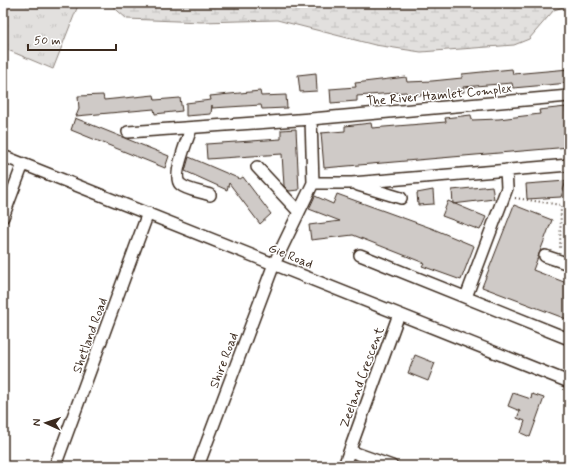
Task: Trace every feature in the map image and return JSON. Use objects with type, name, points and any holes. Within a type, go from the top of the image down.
[{"type":"street","name":"The River Hamlet Complex","points":[[128,132],[191,129],[569,96]]},
{"type":"street","points":[[274,264],[313,183],[311,119]]},
{"type":"street","points":[[191,129],[180,162],[178,179],[180,184],[210,195]]},
{"type":"street","name":"Gie Road","points":[[3,156],[569,382]]},
{"type":"street","points":[[3,217],[23,164]]},
{"type":"street","points":[[313,183],[352,183],[569,165]]},
{"type":"street","points":[[258,167],[299,212]]},
{"type":"street","points":[[466,297],[504,197],[507,183],[506,170]]},
{"type":"street","points":[[352,183],[401,198]]},
{"type":"street","name":"Shetland Road","points":[[55,466],[148,213]]},
{"type":"street","points":[[360,255],[569,339]]},
{"type":"street","points":[[545,256],[564,262]]},
{"type":"street","name":"Shire Road","points":[[198,466],[274,264]]},
{"type":"street","name":"Zeeland Crescent","points":[[344,466],[399,314]]},
{"type":"street","points":[[350,451],[392,466]]},
{"type":"path","points":[[504,197],[561,205],[564,262]]},
{"type":"green space","points":[[3,3],[79,3],[53,69],[3,48]]},
{"type":"green space","points":[[109,3],[569,3],[569,5],[554,10],[529,39],[514,45],[421,52],[375,45],[277,20],[201,22],[127,19]]},
{"type":"building","points":[[512,69],[513,74],[569,69],[569,83],[513,88],[512,83],[463,87],[464,92],[407,96],[406,92],[357,96],[357,101],[331,103],[330,89],[356,87],[355,83],[406,77],[407,82],[432,81],[462,78],[462,74]]},
{"type":"building","points":[[316,73],[317,91],[300,92],[298,75]]},
{"type":"building","points":[[260,91],[261,96],[286,95],[287,108],[262,109],[261,105],[212,108],[212,105],[211,114],[186,116],[186,103],[211,100],[210,96]]},
{"type":"building","points":[[103,95],[104,100],[154,95],[155,100],[180,98],[182,111],[155,114],[154,109],[76,116],[79,109],[78,96]]},
{"type":"building","points":[[566,107],[566,112],[569,112],[569,147],[324,168],[321,133],[345,131],[345,126],[371,123],[372,128],[446,122],[445,118],[471,115],[472,120],[499,119],[540,114],[539,110]]},
{"type":"building","points":[[75,118],[169,156],[165,168],[71,130]]},
{"type":"building","points":[[296,129],[299,190],[289,191],[284,186],[282,154],[207,159],[206,144],[281,139],[281,130]]},
{"type":"building","points":[[189,157],[240,179],[243,177],[271,214],[260,224],[229,183],[227,190],[185,171]]},
{"type":"building","points":[[566,181],[561,197],[527,199],[526,184]]},
{"type":"building","points":[[492,186],[494,199],[453,204],[452,190]]},
{"type":"building","points":[[433,190],[434,204],[418,205],[417,193]]},
{"type":"building","points":[[337,194],[431,228],[474,246],[461,280],[422,266],[424,263],[353,235],[311,240],[309,225],[340,221],[309,209],[315,196],[333,204]]},
{"type":"building","points":[[448,201],[486,217],[480,230],[442,216]]},
{"type":"building","points":[[514,205],[552,220],[533,270],[569,284],[569,320],[482,287]]},
{"type":"building","points":[[415,355],[435,363],[428,381],[408,373]]},
{"type":"building","points":[[513,393],[531,399],[532,394],[544,398],[530,437],[521,433],[525,421],[517,418],[520,411],[508,406]]}]
